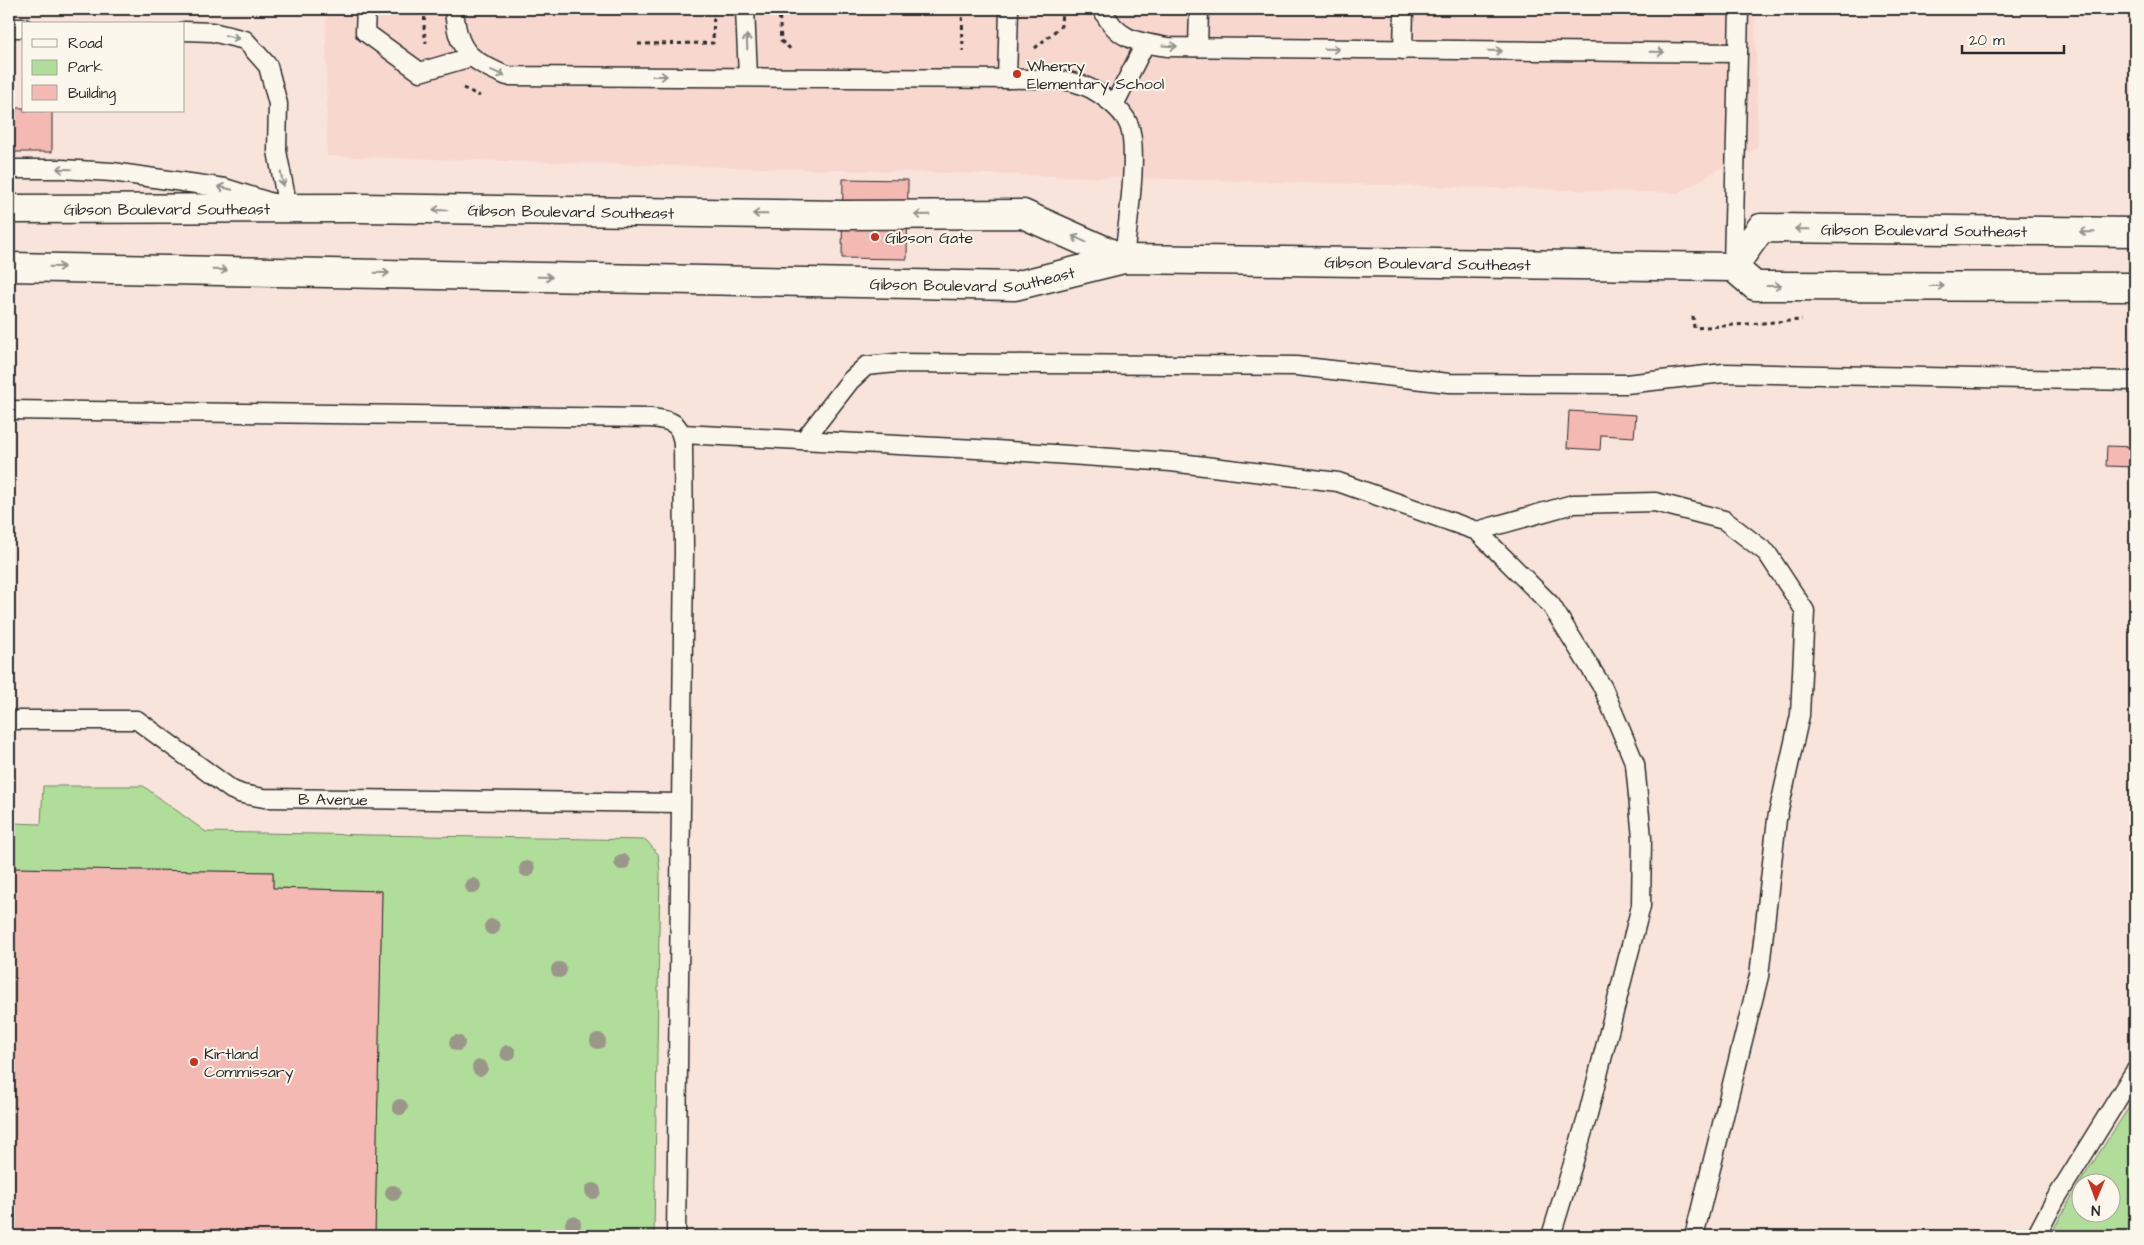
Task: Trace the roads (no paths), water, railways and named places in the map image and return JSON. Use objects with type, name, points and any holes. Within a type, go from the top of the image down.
[{"type":"main road","name":"Gibson Boulevard Southeast","points":[[9,209],[288,208],[843,216],[1023,214],[1124,259]]},
{"type":"main road","name":"Gibson Boulevard Southeast","points":[[9,267],[1015,286],[1124,259],[1732,267],[1761,228],[2135,232]]},
{"type":"main road","points":[[1732,267],[1755,286],[2135,287]]},
{"type":"lane","points":[[366,9],[366,32],[420,72],[471,57]]},
{"type":"lane","points":[[454,9],[456,26],[462,45],[474,61],[507,76],[1045,79],[1077,83],[1114,104],[1129,124],[1132,142],[1132,173],[1124,259]]},
{"type":"lane","points":[[745,9],[748,76]]},
{"type":"lane","points":[[1007,79],[1009,9]]},
{"type":"lane","points":[[1102,9],[1108,23],[1125,38],[1145,44],[1168,47],[1738,53]]},
{"type":"lane","points":[[1198,47],[1199,9]]},
{"type":"lane","points":[[1403,50],[1404,9]]},
{"type":"lane","points":[[1732,267],[1739,9]]},
{"type":"lane","points":[[9,28],[22,28]]},
{"type":"lane","points":[[9,169],[61,169],[112,172],[150,177],[225,188],[288,208],[277,151],[278,104],[268,66],[245,40],[212,32],[185,31]]},
{"type":"lane","points":[[1114,104],[1145,44]]},
{"type":"lane","points":[[804,440],[850,382],[866,366],[896,363],[1296,366],[1449,383],[1626,384],[1724,373],[2135,382]]},
{"type":"lane","points":[[9,410],[651,418],[666,419],[677,425],[682,434],[684,550],[676,1236]]},
{"type":"lane","points":[[682,434],[1171,462],[1338,482],[1477,531],[1551,605],[1603,688],[1635,764],[1642,838],[1641,906],[1587,1118],[1551,1236]]},
{"type":"lane","points":[[1477,531],[1573,504],[1655,502],[1724,520],[1767,552],[1805,611],[1800,716],[1777,819],[1759,976],[1694,1236]]},
{"type":"lane","name":"B Avenue","points":[[9,720],[137,720],[232,790],[264,798],[680,802]]},
{"type":"lane","points":[[2036,1236],[2055,1200],[2135,1071]]},
{"type":"place","name":"Wherry Elementary School","points":[[1017,74]]},
{"type":"place","name":"Gibson Gate","points":[[875,237]]},
{"type":"place","name":"Kirtland Commissary","points":[[194,1062]]}]
